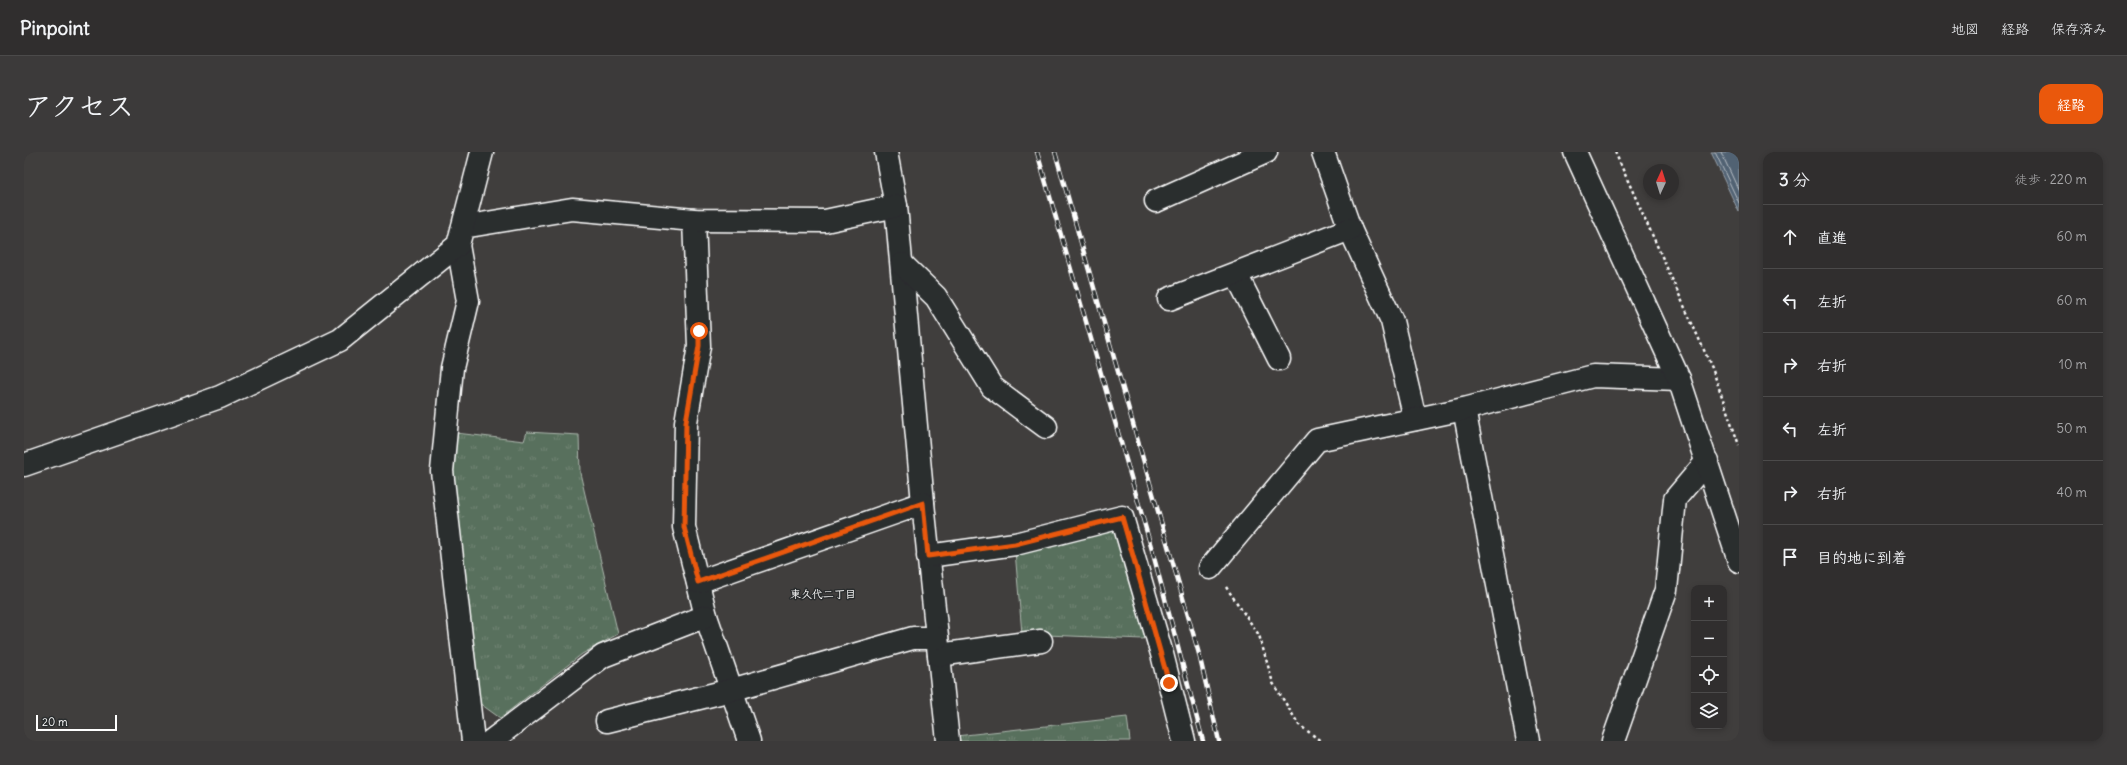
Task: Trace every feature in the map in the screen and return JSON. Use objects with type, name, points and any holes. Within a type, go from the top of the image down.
[{"type":"street","points":[[473,741],[442,470],[452,368],[468,301],[460,236],[482,152]]},
{"type":"street","points":[[886,152],[896,206],[928,556],[948,741]]},
{"type":"street","points":[[1156,201],[1266,152]]},
{"type":"street","points":[[1323,152],[1350,229],[1392,321],[1415,419]]},
{"type":"street","points":[[1575,152],[1679,379],[1739,561]]},
{"type":"street","points":[[24,465],[220,397],[340,340],[460,236],[572,209],[694,220],[825,221],[896,206]]},
{"type":"street","points":[[694,220],[699,346],[686,422],[684,527],[706,616],[749,741]]},
{"type":"street","points":[[1169,299],[1350,229]]},
{"type":"street","points":[[902,264],[936,297],[992,387],[1046,427]]},
{"type":"street","points":[[1236,274],[1279,359]]},
{"type":"street","points":[[1210,568],[1317,440],[1464,409],[1593,376],[1679,379]]},
{"type":"street","points":[[1464,409],[1528,741]]},
{"type":"street","points":[[1613,741],[1666,590],[1676,499],[1707,462]]},
{"type":"street","points":[[698,582],[923,503]]},
{"type":"street","points":[[928,556],[1015,544],[1122,517],[1162,654],[1184,741]]},
{"type":"street","points":[[491,741],[603,656],[706,616]]},
{"type":"street","points":[[608,721],[731,690],[913,638],[938,647],[1041,641]]},
{"type":"path","points":[[1616,152],[1712,368],[1739,445]]},
{"type":"path","points":[[1210,568],[1236,599],[1259,635],[1273,683],[1298,725],[1321,741]]},
{"type":"green space","points":[[527,432],[579,435],[580,473],[618,634],[582,654],[500,718],[475,700],[453,478],[456,433],[524,441]]},
{"type":"green space","points":[[1117,527],[1152,634],[1143,639],[1022,634],[1015,551]]},
{"type":"green space","points":[[1127,717],[1130,741],[957,741],[956,736]]},
{"type":"water","points":[[1711,152],[1739,152],[1739,212]]},
{"type":"railway","points":[[1037,152],[1152,550],[1203,741]]},
{"type":"railway","points":[[1055,152],[1199,654],[1219,741]]},
{"type":"district","name":"東久代二丁目","points":[[823,594]]},
{"type":"route","points":[[699,331],[699,346],[686,422],[684,527],[698,582],[923,503],[928,556],[1015,544],[1122,517],[1169,683]]}]
